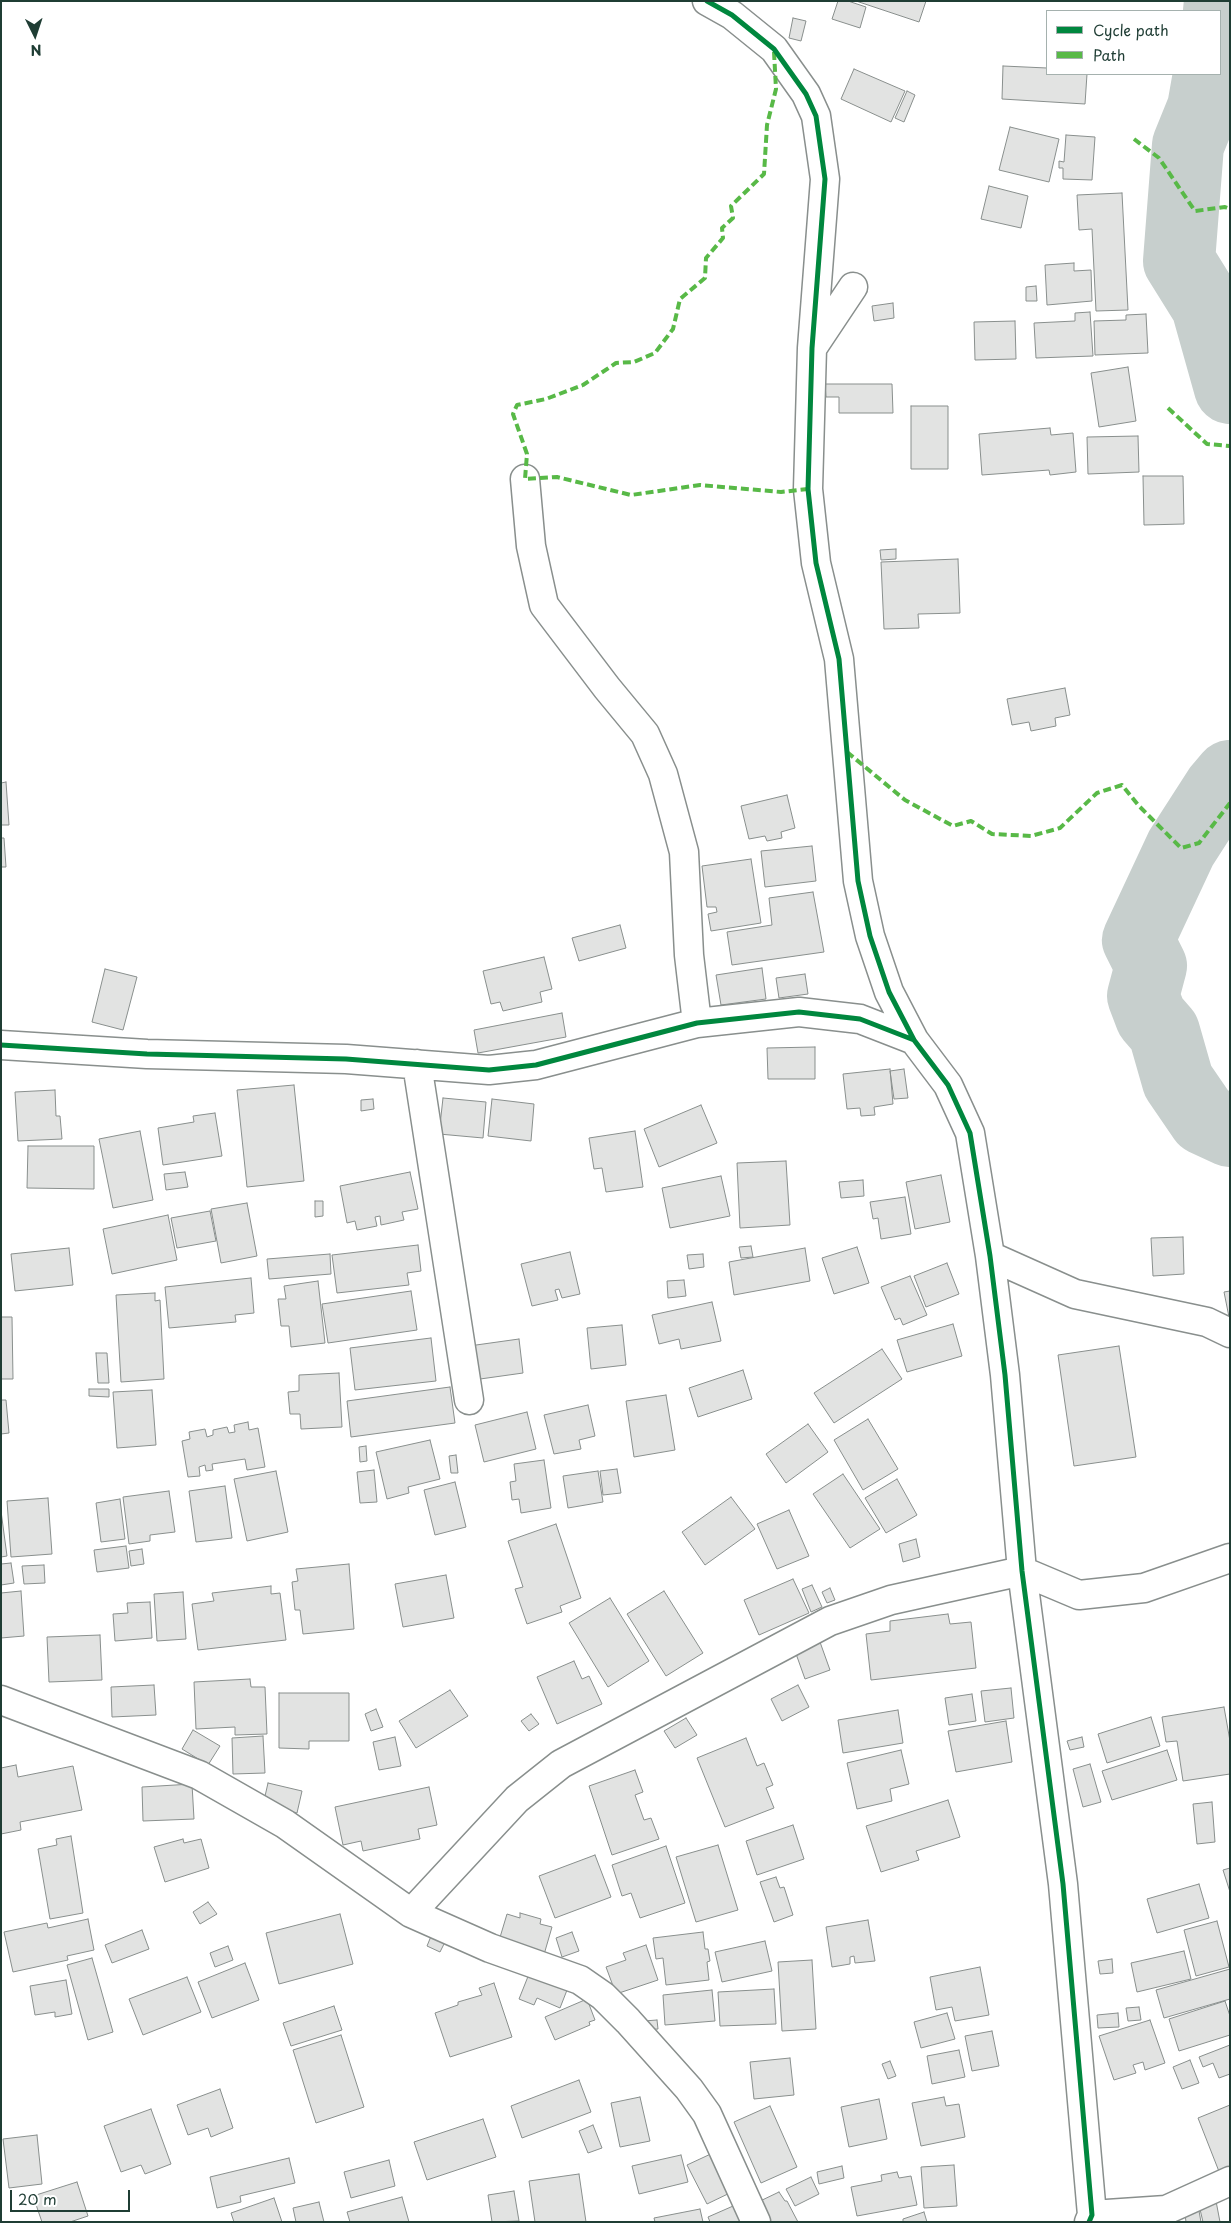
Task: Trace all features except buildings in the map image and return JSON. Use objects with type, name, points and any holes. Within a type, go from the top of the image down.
[{"type":"street","points":[[707,1],[732,15],[774,49],[806,94],[816,116],[825,178],[812,348],[808,489],[816,563],[839,659],[858,881],[870,936],[889,992],[914,1040],[948,1085],[970,1133],[990,1256],[1005,1376],[1022,1571],[1063,1884],[1090,2218],[1166,2210],[1230,2181]]},
{"type":"street","points":[[812,348],[853,287]]},
{"type":"street","points":[[525,479],[531,546],[544,605],[607,688],[645,734],[663,774],[684,852],[689,955],[697,1023]]},
{"type":"street","points":[[1,1045],[147,1054],[346,1059],[489,1070],[536,1066],[697,1023],[799,1012],[860,1019],[914,1040]]},
{"type":"street","points":[[417,1064],[469,1400]]},
{"type":"street","points":[[990,1256],[1075,1294],[1207,1322],[1230,1333]]},
{"type":"street","points":[[411,1913],[517,1799],[561,1764],[830,1621],[891,1600],[1022,1571],[1079,1595],[1144,1588],[1230,1558]]},
{"type":"street","points":[[1,1700],[199,1775],[285,1824],[411,1913],[490,1948],[580,1980],[603,1996],[689,2088],[707,2114],[756,2222]]},
{"type":"waterway","points":[[1219,10],[1220,1]]},
{"type":"waterway","points":[[1209,75],[1203,108],[1188,145],[1179,261],[1207,306],[1230,388]]},
{"type":"waterway","points":[[1230,776],[1219,789],[1181,848],[1138,940],[1151,966],[1143,996],[1151,1017],[1164,1032],[1178,1081],[1204,1119],[1230,1131]]},
{"type":"marked path","points":[[774,52],[776,89],[767,125],[764,174],[731,206],[733,218],[722,228],[723,238],[706,258],[705,278],[680,299],[673,329],[655,353],[634,362],[616,363],[583,385],[546,399],[517,405],[513,414],[527,454],[525,479],[557,477],[631,495],[700,485],[781,492],[808,489]]},
{"type":"marked path","points":[[1134,139],[1159,158],[1195,211],[1225,207],[1230,209]]},
{"type":"marked path","points":[[1168,408],[1207,444],[1230,446]]},
{"type":"marked path","points":[[847,752],[905,800],[953,826],[971,821],[992,834],[1031,836],[1060,828],[1097,793],[1122,785],[1139,806],[1181,848],[1199,843],[1230,803]]},
{"type":"cycle path","points":[[707,1],[732,15],[774,49],[806,94],[816,116],[825,179],[812,348],[808,489],[816,563],[839,659],[858,881],[870,936],[889,992],[914,1040]]},
{"type":"cycle path","points":[[1,1045],[147,1054],[346,1059],[489,1070],[536,1065],[697,1023],[799,1012],[860,1019],[914,1040],[948,1085],[970,1133],[990,1256],[1005,1375],[1022,1571],[1063,1884],[1092,2215],[1089,2222]]}]
